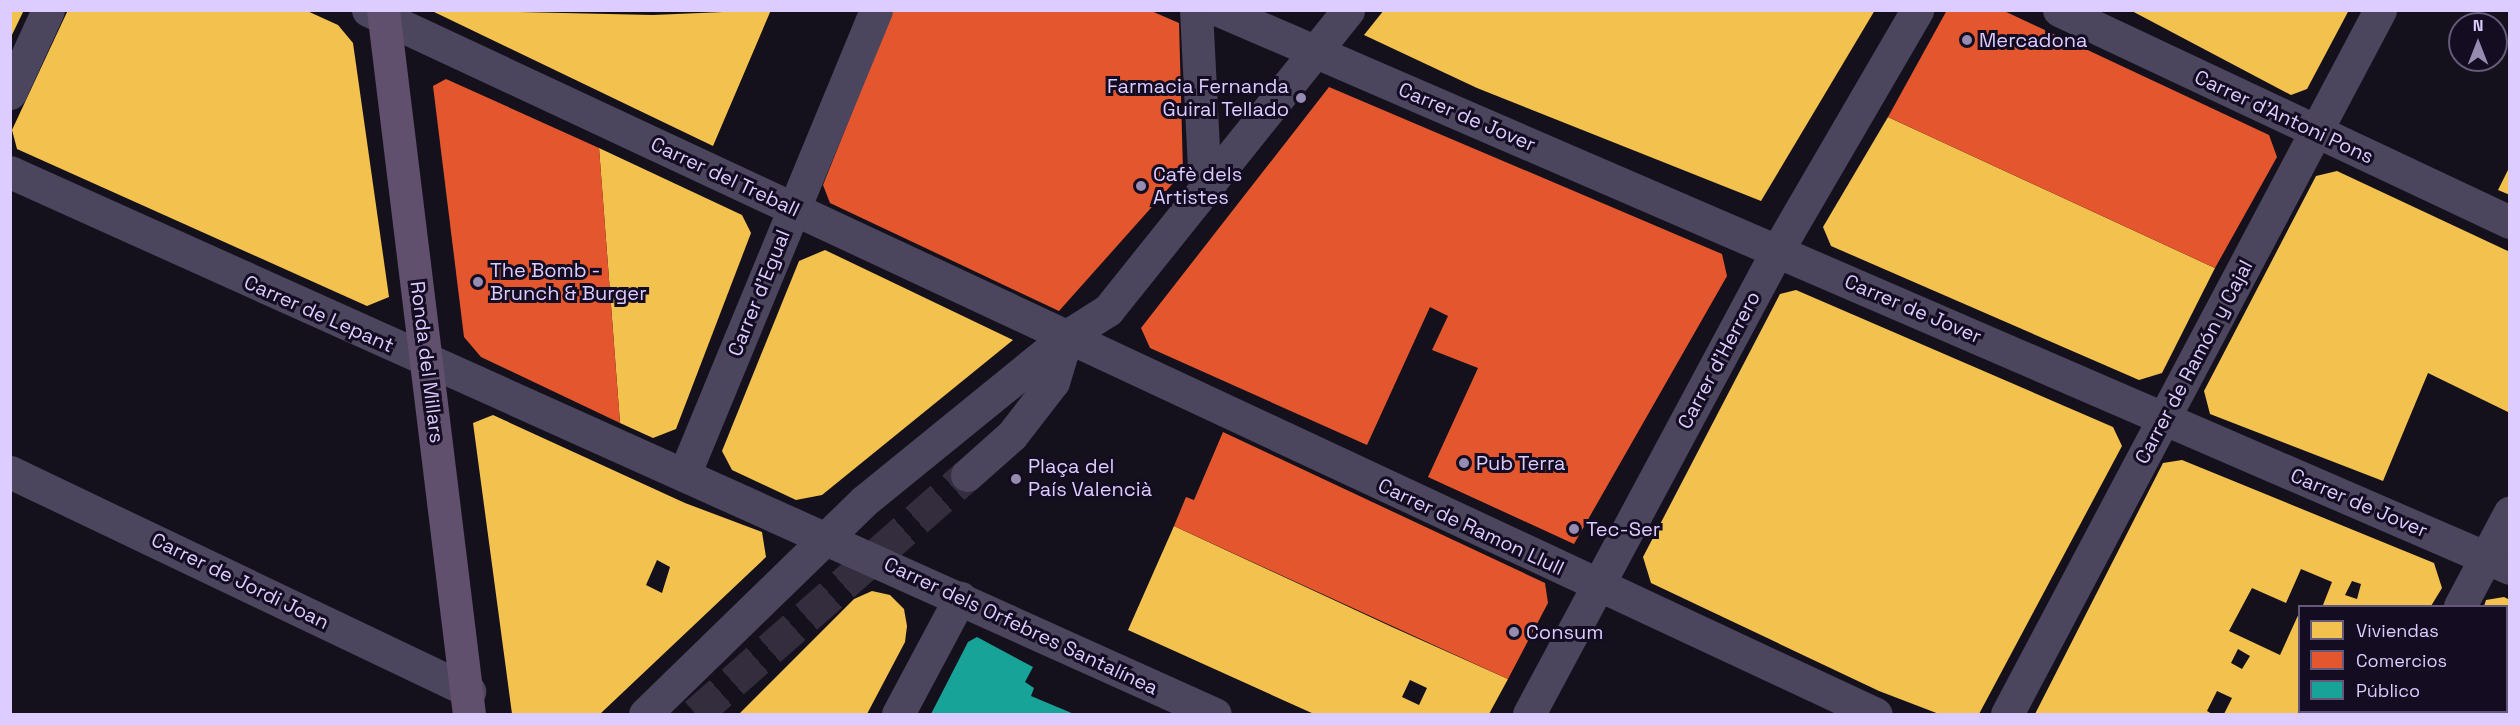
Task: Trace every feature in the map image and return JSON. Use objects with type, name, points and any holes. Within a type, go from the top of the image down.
[{"type":"main road","name":"Ronda del Millars","points":[[378,13],[427,360],[469,703]]},
{"type":"street","points":[[10,93],[48,10]]},
{"type":"street","name":"Carrer d'Egual","points":[[684,475],[876,10]]},
{"type":"street","points":[[1196,10],[1205,190]]},
{"type":"street","name":"Carrer de Jover","points":[[1219,10],[2498,563]]},
{"type":"street","points":[[645,714],[864,501],[1067,336],[1108,310],[1348,10]]},
{"type":"street","name":"Carrer d'Herrero","points":[[1529,714],[1777,251],[1917,10]]},
{"type":"street","name":"Carrer d'Antoni Pons","points":[[2059,10],[2510,222]]},
{"type":"street","name":"Carrer de Ramón y Cajal","points":[[2007,714],[2380,10]]},
{"type":"street","name":"Carrer del Treball","points":[[378,13],[1067,336]]},
{"type":"street","name":"Carrer de Lepant","points":[[10,172],[684,475],[828,537]]},
{"type":"street","points":[[967,475],[1012,435],[1053,382],[1067,336]]},
{"type":"street","name":"Carrer de Ramon Llull","points":[[1067,336],[1597,587],[1876,714]]},
{"type":"street","name":"Carrer de Jordi Joan","points":[[10,472],[469,703]]},
{"type":"street","points":[[2461,605],[2498,563],[2510,512]]},
{"type":"street","name":"Carrer dels Orfebres Santalínea","points":[[828,537],[1215,714]]},
{"type":"street","points":[[898,714],[960,598]]},
{"type":"building: Viviendas","points":[[10,10],[24,10],[10,39]]},
{"type":"building: Viviendas","points":[[68,10],[305,10],[338,25],[353,43],[389,297],[367,306],[17,149],[12,130]]},
{"type":"building: Viviendas","points":[[430,10],[653,15],[771,10],[713,146]]},
{"type":"building: Viviendas","points":[[1384,10],[1875,10],[1761,201],[1477,88],[1364,35]]},
{"type":"building: Viviendas","points":[[2130,10],[2349,10],[2307,89],[2291,95]]},
{"type":"building: Viviendas","points":[[1888,117],[2215,268],[2162,373],[2139,380],[1831,246],[1823,227]]},
{"type":"building: Viviendas","points":[[599,148],[742,215],[751,233],[676,429],[653,438],[620,423]]},
{"type":"building: Viviendas","points":[[2510,166],[2510,195],[2498,190]]},
{"type":"building: Viviendas","points":[[2337,171],[2510,252],[2510,413],[2428,373],[2383,481],[2210,414],[2204,391],[2316,176]]},
{"type":"building: Viviendas","points":[[825,250],[1013,340],[822,495],[796,500],[732,470],[722,451],[799,261]]},
{"type":"building: Viviendas","points":[[1796,290],[2113,427],[2122,446],[1979,714],[1939,714],[1879,691],[1651,583],[1643,557],[1780,294]]},
{"type":"building: Viviendas","points":[[493,415],[685,503],[762,532],[766,557],[600,714],[512,714],[473,423]],"holes":[[[657,560],[670,567],[662,593],[646,585]]]},
{"type":"building: Viviendas","points":[[2182,460],[2434,563],[2442,588],[2432,605],[2323,605],[2332,582],[2301,569],[2286,603],[2252,588],[2229,631],[2280,655],[2298,615],[2298,713],[2373,714],[2224,714],[2232,698],[2217,691],[2207,711],[2212,714],[2035,714],[2163,463]],"holes":[[[2352,581],[2361,584],[2357,599],[2345,595]],[[2238,649],[2250,656],[2242,669],[2231,663]]]},
{"type":"building: Viviendas","points":[[1174,526],[1508,679],[1489,714],[1314,714],[1128,630]],"holes":[[[1410,680],[1427,688],[1419,705],[1402,697]]]},
{"type":"building: Viviendas","points":[[872,591],[890,595],[904,609],[907,626],[905,642],[867,714],[739,714],[854,599]]},
{"type":"building: Viviendas","points":[[2504,597],[2510,600],[2510,714],[2431,714],[2508,713],[2508,605],[2484,605],[2486,600]]},
{"type":"building: Comercios","points":[[893,10],[1149,10],[1179,23],[1183,172],[1059,311],[830,203],[823,185]]},
{"type":"building: Comercios","points":[[1947,10],[2002,10],[2269,135],[2277,157],[2215,268],[1888,117]]},
{"type":"building: Comercios","points":[[446,79],[599,148],[620,423],[481,357],[464,337],[433,86]]},
{"type":"building: Comercios","points":[[1329,87],[1722,254],[1727,276],[1574,544],[1428,477],[1478,368],[1432,350],[1448,316],[1430,307],[1367,445],[1150,348],[1141,328]]},
{"type":"building: Comercios","points":[[1223,432],[1545,583],[1548,603],[1508,679],[1174,526],[1186,497],[1194,500]]},
{"type":"building: Público","points":[[977,637],[1033,667],[1025,682],[1034,688],[1031,696],[1074,714],[931,714],[968,642]]},
{"type":"tunnel","points":[[696,714],[967,475]]},
{"type":"place","name":"Mercadona","points":[[1967,40]]},
{"type":"place","name":"Farmacia Fernanda Guiral Tellado","points":[[1301,98]]},
{"type":"place","name":"Cafè dels Artistes","points":[[1141,186]]},
{"type":"place","name":"The Bomb - Brunch & Burger","points":[[478,282]]},
{"type":"place","name":"Pub Terra","points":[[1464,463]]},
{"type":"place","name":"Plaça del País Valencià","points":[[1016,479]]},
{"type":"place","name":"Tec-Ser","points":[[1574,529]]},
{"type":"place","name":"Consum","points":[[1514,632]]}]
